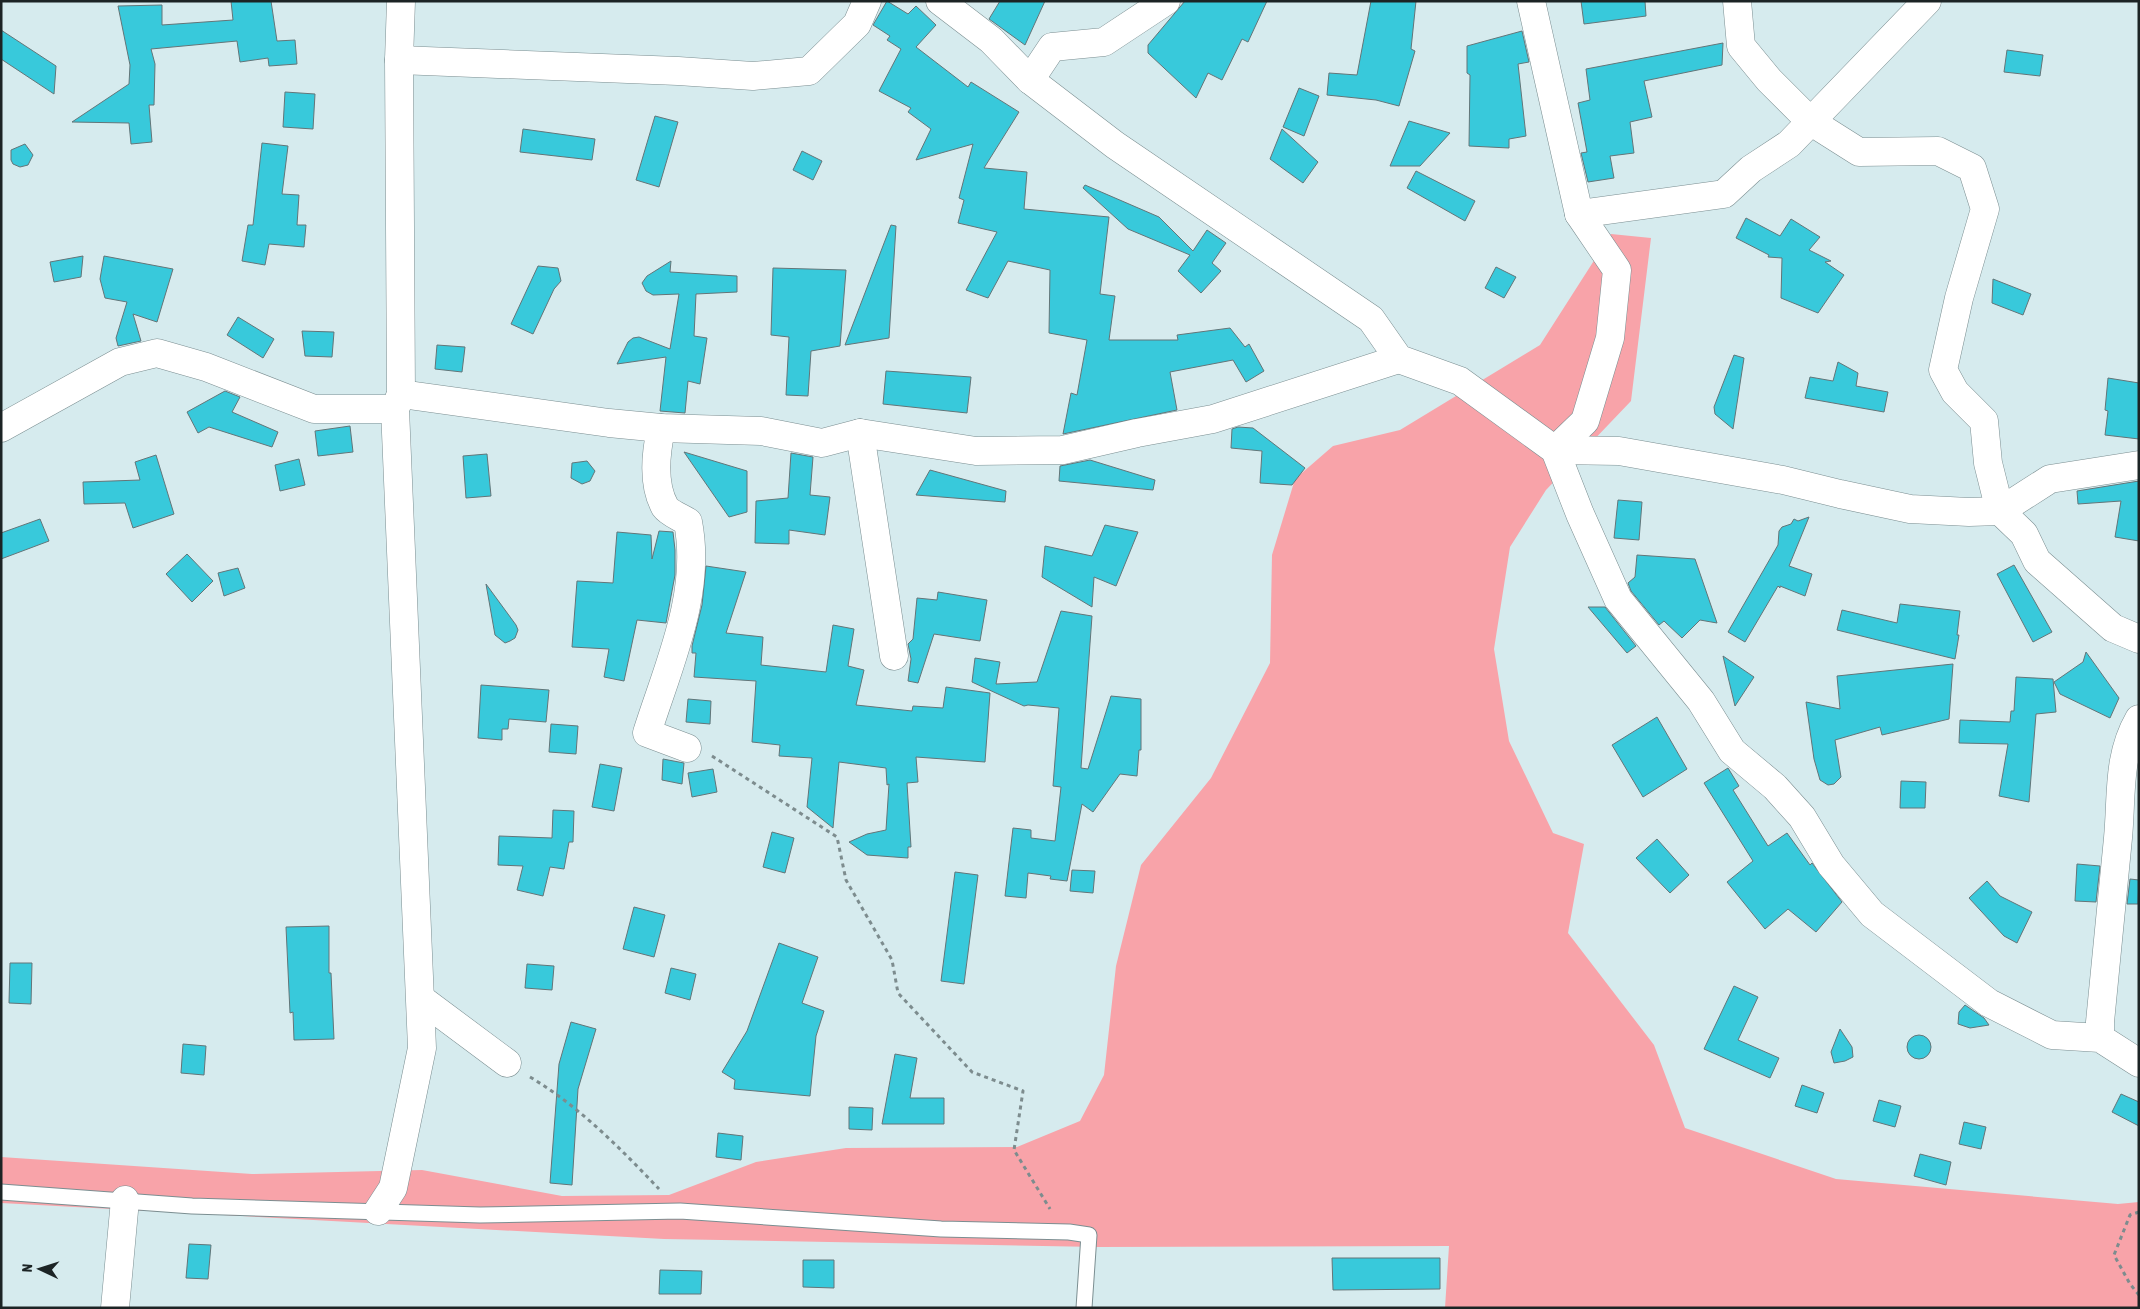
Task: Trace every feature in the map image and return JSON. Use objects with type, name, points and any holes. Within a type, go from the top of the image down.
[{"type":"street","points":[[378,1211],[393,1188],[422,1048],[398,402],[399,60],[401,1]]},
{"type":"street","points":[[399,60],[753,76],[809,71],[857,24],[867,1]]},
{"type":"street","points":[[940,1],[991,40],[1030,80],[1124,150],[1371,319],[1400,359],[1460,381],[1555,450],[1580,514],[1618,598],[1701,701],[1732,752],[1775,787],[1802,817],[1831,866],[1872,914],[1989,1003],[2052,1035],[2100,1038],[2139,1063]]},
{"type":"street","points":[[1030,80],[1052,47],[1104,42],[1166,1]]},
{"type":"street","points":[[1531,1],[1579,214],[1618,270],[1610,338],[1585,421],[1555,450]]},
{"type":"street","points":[[1737,1],[1741,46],[1769,80],[1810,121],[1859,152],[1938,151],[1972,168],[1985,209],[1959,298],[1943,370],[1956,392],[1984,421],[1988,463],[2000,511],[2024,534],[2037,561],[2113,628],[2139,640]]},
{"type":"street","points":[[1579,214],[1724,194],[1751,169],[1789,144],[1927,1]]},
{"type":"street","points":[[1,428],[120,362],[157,353],[206,366],[314,409],[398,402],[530,413],[661,428],[761,432],[822,443],[860,433],[976,451],[1063,450],[1136,433],[1213,419],[1400,359]]},
{"type":"street","points":[[661,428],[656,481],[666,508],[688,522],[693,545],[688,603],[647,733],[687,748]]},
{"type":"street","points":[[860,433],[894,656]]},
{"type":"street","points":[[1555,450],[1619,451],[1783,480],[1910,508],[1969,512],[2000,511],[2050,479],[2139,465]]},
{"type":"street","points":[[2100,1038],[2119,829],[2120,780],[2129,736],[2139,719]]},
{"type":"street","points":[[421,999],[507,1063]]},
{"type":"street","points":[[115,1308],[125,1200]]},
{"type":"lane","points":[[1,1192],[192,1206],[480,1215],[680,1211],[941,1229],[1069,1232],[1089,1235],[1084,1308]]},
{"type":"path","points":[[687,748],[716,757],[838,837],[846,880],[892,960],[898,993],[972,1072],[1023,1091],[1014,1150],[1049,1207],[1069,1232]]},
{"type":"path","points":[[507,1063],[547,1087],[610,1138],[680,1211]]},
{"type":"path","points":[[2139,1212],[2130,1215],[2114,1255],[2139,1296]]},
{"type":"shaded area","points":[[1611,234],[1651,238],[1631,401],[1546,490],[1510,547],[1494,649],[1509,741],[1553,833],[1584,844],[1568,933],[1654,1045],[1685,1128],[1836,1179],[2118,1204],[2139,1202],[2139,1308],[1445,1308],[1449,1246],[1097,1247],[664,1239],[1,1203],[1,1157],[252,1174],[422,1170],[562,1196],[669,1195],[756,1162],[846,1148],[1017,1147],[1080,1121],[1104,1075],[1116,966],[1141,865],[1211,778],[1270,663],[1272,555],[1295,479],[1333,446],[1400,430],[1540,345]]},
{"type":"building","points":[[231,1],[271,1],[277,41],[295,40],[297,64],[269,66],[268,58],[240,62],[237,41],[151,49],[155,64],[154,105],[149,105],[152,142],[131,144],[129,123],[72,122],[129,84],[130,65],[118,6],[162,5],[162,25],[233,20]]},
{"type":"building","points":[[887,1],[908,14],[916,6],[936,25],[916,47],[968,87],[971,82],[1019,112],[984,168],[1027,172],[1024,209],[1109,217],[1100,294],[1115,296],[1109,340],[1178,340],[1177,335],[1230,328],[1245,347],[1249,344],[1264,371],[1246,382],[1233,360],[1170,372],[1177,410],[1063,434],[1071,393],[1077,395],[1087,340],[1049,333],[1050,270],[1008,261],[988,298],[966,290],[997,232],[958,223],[964,200],[959,198],[973,144],[916,160],[931,129],[908,112],[911,108],[879,91],[901,49],[887,40],[890,36],[873,25]]},
{"type":"building","points":[[1000,1],[1045,1],[1025,45],[989,19]]},
{"type":"building","points":[[1185,1],[1267,1],[1248,42],[1242,39],[1222,80],[1208,73],[1196,98],[1148,53],[1148,45]]},
{"type":"building","points":[[1371,1],[1416,1],[1411,49],[1415,51],[1399,106],[1376,100],[1327,95],[1329,73],[1357,75]]},
{"type":"building","points":[[1581,1],[1645,1],[1646,16],[1584,24]]},
{"type":"building","points":[[1,30],[56,66],[54,94],[1,59]]},
{"type":"building","points":[[1522,31],[1529,62],[1518,64],[1526,136],[1509,139],[1509,148],[1469,146],[1470,75],[1467,73],[1467,46]]},
{"type":"building","points":[[1723,43],[1722,65],[1644,81],[1652,117],[1630,122],[1634,153],[1610,156],[1614,178],[1588,182],[1581,153],[1587,152],[1578,103],[1590,100],[1586,69]]},
{"type":"building","points":[[2007,50],[2043,55],[2040,76],[2004,72]]},
{"type":"building","points":[[1299,88],[1319,96],[1304,136],[1283,127]]},
{"type":"building","points":[[285,92],[315,94],[313,129],[283,127]]},
{"type":"building","points":[[655,116],[678,122],[659,187],[636,180]]},
{"type":"building","points":[[1409,121],[1450,133],[1420,166],[1390,166]]},
{"type":"building","points":[[523,129],[595,139],[592,160],[520,152]]},
{"type":"building","points":[[1282,129],[1318,162],[1303,183],[1270,159]]},
{"type":"building","points":[[262,143],[288,146],[282,194],[299,195],[297,225],[306,225],[304,247],[269,244],[265,265],[242,261],[248,225],[253,225]]},
{"type":"building","points":[[25,144],[33,155],[28,165],[20,167],[13,164],[11,150]]},
{"type":"building","points":[[802,151],[822,161],[813,180],[793,170]]},
{"type":"building","points":[[1416,171],[1475,201],[1465,221],[1407,188]]},
{"type":"building","points":[[1085,185],[1159,217],[1193,251],[1207,230],[1226,243],[1212,263],[1221,271],[1201,293],[1178,271],[1190,255],[1128,229],[1083,188]]},
{"type":"building","points":[[1746,218],[1780,236],[1791,219],[1820,237],[1809,250],[1831,261],[1825,262],[1844,275],[1818,313],[1781,298],[1782,258],[1768,257],[1769,255],[1736,238]]},
{"type":"building","points":[[891,225],[896,226],[889,338],[845,345]]},
{"type":"building","points":[[83,256],[81,277],[54,282],[50,262]]},
{"type":"building","points":[[104,256],[173,269],[157,322],[133,314],[141,341],[118,346],[116,338],[127,302],[105,298],[100,279]]},
{"type":"building","points":[[671,261],[670,272],[737,276],[737,292],[696,294],[694,336],[707,338],[700,384],[688,381],[685,413],[660,411],[666,357],[617,364],[628,342],[633,338],[639,337],[670,349],[679,294],[653,295],[646,291],[642,283],[647,276]]},
{"type":"building","points":[[538,266],[558,268],[561,281],[554,289],[533,334],[511,324]]},
{"type":"building","points":[[1496,267],[1516,277],[1504,298],[1485,288]]},
{"type":"building","points":[[773,268],[846,270],[840,346],[811,351],[808,396],[786,395],[789,337],[771,335]]},
{"type":"building","points":[[1993,279],[2031,294],[2023,315],[1992,303]]},
{"type":"building","points":[[238,317],[274,339],[263,358],[227,335]]},
{"type":"building","points":[[302,331],[334,332],[332,357],[305,356]]},
{"type":"building","points":[[437,345],[465,347],[462,372],[435,369]]},
{"type":"building","points":[[1734,355],[1744,358],[1733,429],[1715,414],[1714,407]]},
{"type":"building","points":[[1838,362],[1858,373],[1856,386],[1888,392],[1884,412],[1805,398],[1810,377],[1833,381]]},
{"type":"building","points":[[886,371],[971,377],[967,413],[883,404]]},
{"type":"building","points":[[2108,378],[2139,383],[2139,439],[2105,435],[2108,411],[2105,410]]},
{"type":"building","points":[[225,391],[240,397],[232,412],[278,432],[272,447],[209,427],[198,433],[187,412]]},
{"type":"building","points":[[350,426],[353,452],[318,456],[315,431]]},
{"type":"building","points":[[1238,427],[1253,428],[1305,468],[1292,485],[1260,483],[1262,451],[1231,448],[1232,429]]},
{"type":"building","points":[[684,452],[747,471],[747,512],[729,517]]},
{"type":"building","points":[[791,453],[813,457],[810,495],[830,497],[825,535],[789,530],[789,544],[755,543],[756,501],[788,498]]},
{"type":"building","points":[[487,454],[491,496],[466,498],[463,456]]},
{"type":"building","points":[[156,455],[174,514],[133,528],[125,503],[84,504],[83,482],[140,480],[135,462]]},
{"type":"building","points":[[299,459],[305,485],[280,491],[275,465]]},
{"type":"building","points":[[1090,460],[1155,480],[1153,490],[1059,481],[1060,466]]},
{"type":"building","points":[[587,461],[595,471],[590,481],[582,484],[571,478],[572,463]]},
{"type":"building","points":[[930,470],[1006,491],[1005,502],[916,495]]},
{"type":"building","points":[[2139,481],[2139,541],[2115,537],[2121,501],[2078,504],[2077,491]]},
{"type":"building","points":[[1618,500],[1642,502],[1639,540],[1614,538]]},
{"type":"building","points":[[1809,517],[1789,566],[1812,574],[1805,596],[1778,586],[1745,642],[1728,632],[1778,545],[1779,531],[1782,527],[1791,524],[1794,519],[1798,521]]},
{"type":"building","points":[[40,519],[49,541],[1,559],[1,533]]},
{"type":"building","points":[[1105,525],[1138,532],[1116,586],[1094,577],[1092,607],[1042,577],[1045,546],[1092,556]]},
{"type":"building","points":[[659,531],[673,532],[675,550],[675,575],[666,623],[637,620],[624,681],[604,677],[609,649],[572,647],[577,581],[613,583],[617,532],[651,535],[652,559]]},
{"type":"building","points":[[187,554],[213,581],[192,602],[166,574]]},
{"type":"building","points":[[1637,555],[1695,559],[1717,623],[1700,620],[1682,638],[1664,621],[1659,625],[1631,591],[1628,583],[1635,577]]},
{"type":"building","points":[[2014,565],[2052,632],[2033,642],[1997,574]]},
{"type":"building","points":[[706,566],[746,572],[726,633],[763,637],[761,665],[826,672],[833,625],[854,629],[848,666],[864,670],[856,705],[912,711],[913,706],[943,708],[946,687],[990,693],[985,762],[916,757],[918,782],[907,783],[911,847],[908,847],[908,858],[867,855],[849,842],[867,834],[886,830],[889,784],[887,785],[886,768],[839,762],[833,828],[807,807],[812,758],[779,756],[780,745],[752,742],[756,681],[694,677],[696,653],[692,653],[692,646],[702,605]]},
{"type":"building","points":[[238,568],[245,588],[224,596],[218,573]]},
{"type":"building","points":[[486,584],[518,630],[515,638],[505,643],[495,635]]},
{"type":"building","points":[[938,592],[987,600],[980,641],[934,634],[918,683],[908,681],[911,659],[908,644],[913,639],[917,598],[937,600]]},
{"type":"building","points":[[1900,604],[1960,611],[1955,659],[1837,630],[1842,610],[1897,623]]},
{"type":"building","points":[[1588,607],[1605,607],[1636,646],[1627,653]]},
{"type":"building","points":[[1061,611],[1092,616],[1081,768],[1088,769],[1111,696],[1141,699],[1141,750],[1139,750],[1137,776],[1120,774],[1093,812],[1082,804],[1067,881],[1050,879],[1051,876],[1028,873],[1026,898],[1005,896],[1013,828],[1031,830],[1031,838],[1055,841],[1061,787],[1053,786],[1059,708],[1024,706],[972,682],[975,658],[1000,662],[996,684],[1037,682]]},
{"type":"building","points":[[2086,652],[2119,698],[2110,718],[2060,694],[2054,682],[2083,662]]},
{"type":"building","points":[[1723,656],[1754,677],[1735,706]]},
{"type":"building","points":[[1953,664],[1949,719],[1882,735],[1880,727],[1835,740],[1841,777],[1834,784],[1828,785],[1820,780],[1814,759],[1806,702],[1840,709],[1837,676]]},
{"type":"building","points":[[2016,677],[2053,679],[2056,712],[2036,714],[2029,802],[1999,796],[2008,744],[1959,743],[1960,720],[2010,722],[2011,711],[2014,711]]},
{"type":"building","points":[[481,685],[549,690],[546,722],[509,719],[508,729],[502,729],[502,740],[478,738]]},
{"type":"building","points":[[688,699],[711,701],[710,724],[686,722]]},
{"type":"building","points":[[1657,717],[1687,769],[1643,797],[1612,745]]},
{"type":"building","points":[[551,724],[578,726],[576,754],[549,752]]},
{"type":"building","points":[[663,759],[684,763],[682,784],[662,780]]},
{"type":"building","points":[[600,764],[622,768],[614,811],[592,807]]},
{"type":"building","points":[[1728,768],[1739,786],[1733,790],[1768,846],[1787,833],[1810,865],[1812,863],[1842,902],[1816,932],[1788,909],[1765,929],[1727,882],[1753,861],[1704,783]]},
{"type":"building","points":[[713,769],[717,792],[692,797],[688,773]]},
{"type":"building","points":[[1901,781],[1926,782],[1925,808],[1900,808]]},
{"type":"building","points":[[553,810],[574,811],[573,842],[569,842],[564,869],[550,867],[543,896],[517,890],[523,866],[498,865],[499,836],[552,838]]},
{"type":"building","points":[[772,832],[794,838],[785,873],[763,867]]},
{"type":"building","points":[[1657,839],[1689,875],[1670,893],[1636,858]]},
{"type":"building","points":[[2077,864],[2100,866],[2096,902],[2075,901]]},
{"type":"building","points":[[1072,870],[1095,871],[1093,893],[1070,891]]},
{"type":"building","points":[[955,872],[978,875],[964,984],[941,981]]},
{"type":"building","points":[[2130,879],[2139,880],[2138,904],[2127,904]]},
{"type":"building","points":[[1987,881],[2000,896],[2032,912],[2017,943],[2004,936],[1969,898]]},
{"type":"building","points":[[634,907],[665,915],[654,957],[623,949]]},
{"type":"building","points":[[329,926],[329,973],[331,973],[334,1039],[294,1040],[293,1012],[290,1013],[286,927]]},
{"type":"building","points":[[779,943],[818,957],[802,1003],[824,1011],[816,1036],[810,1096],[734,1089],[735,1080],[722,1072],[747,1031]]},
{"type":"building","points":[[10,963],[32,963],[31,1004],[9,1003]]},
{"type":"building","points":[[527,964],[554,966],[552,990],[525,988]]},
{"type":"building","points":[[671,968],[696,974],[690,1000],[665,993]]},
{"type":"building","points":[[1734,986],[1758,997],[1738,1040],[1779,1058],[1770,1078],[1704,1049]]},
{"type":"building","points":[[1965,1005],[1984,1018],[1989,1025],[1970,1028],[1958,1024],[1959,1012]]},
{"type":"building","points":[[571,1022],[596,1029],[578,1089],[572,1185],[550,1183],[559,1064]]},
{"type":"building","points":[[1840,1029],[1852,1047],[1853,1057],[1834,1063],[1831,1052]]},
{"type":"building","points":[[1919,1035],[1924,1036],[1930,1042],[1930,1052],[1924,1058],[1919,1059],[1914,1058],[1908,1052],[1907,1047],[1908,1042],[1914,1036]]},
{"type":"building","points":[[183,1044],[206,1046],[204,1075],[181,1073]]},
{"type":"building","points":[[895,1054],[917,1058],[910,1098],[944,1098],[944,1124],[882,1124]]},
{"type":"building","points":[[1802,1085],[1824,1093],[1817,1113],[1795,1106]]},
{"type":"building","points":[[2121,1094],[2139,1102],[2139,1126],[2112,1112]]},
{"type":"building","points":[[1879,1100],[1901,1106],[1895,1127],[1873,1121]]},
{"type":"building","points":[[849,1107],[873,1108],[872,1130],[849,1129]]},
{"type":"building","points":[[1964,1122],[1986,1127],[1981,1149],[1959,1144]]},
{"type":"building","points":[[718,1133],[743,1136],[741,1160],[716,1157]]},
{"type":"building","points":[[1920,1154],[1951,1162],[1946,1185],[1914,1176]]},
{"type":"building","points":[[189,1244],[211,1245],[208,1279],[186,1278]]},
{"type":"building","points":[[1332,1258],[1440,1258],[1440,1289],[1333,1290]]},
{"type":"building","points":[[803,1260],[834,1260],[834,1288],[803,1287]]},
{"type":"building","points":[[660,1270],[702,1271],[701,1294],[659,1294]]}]
